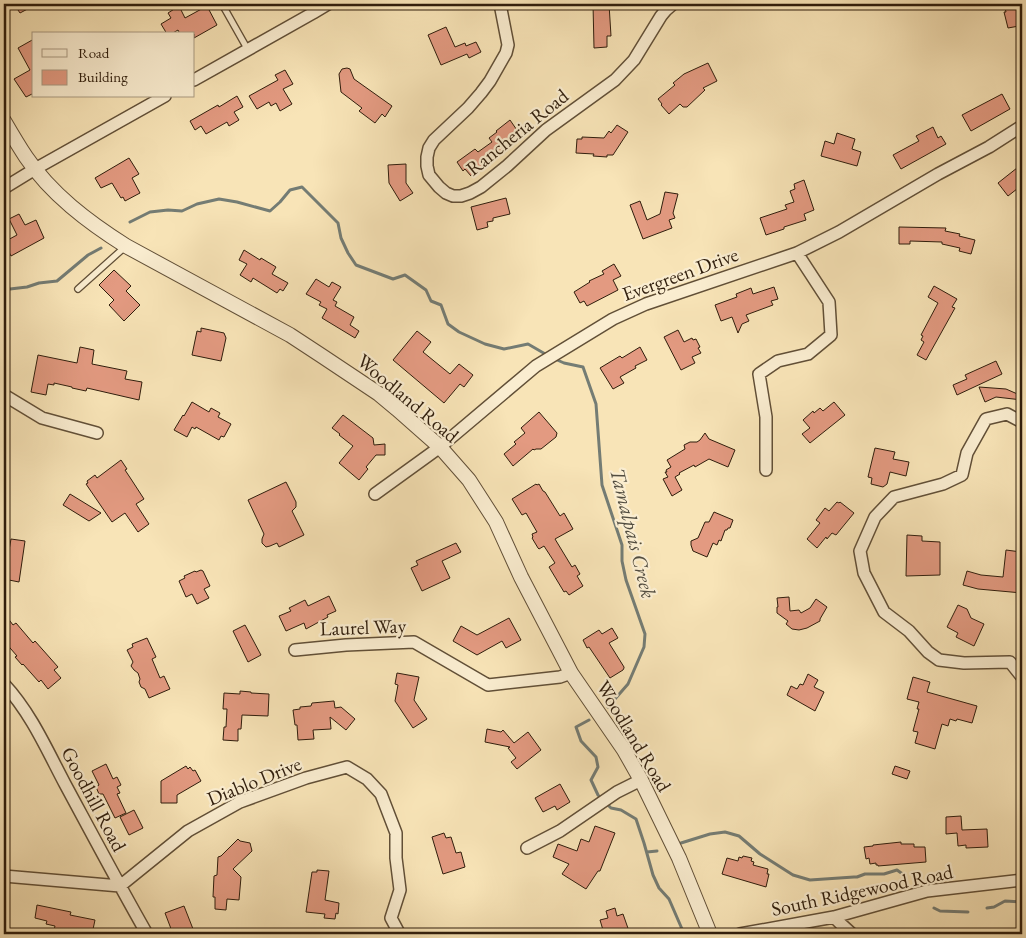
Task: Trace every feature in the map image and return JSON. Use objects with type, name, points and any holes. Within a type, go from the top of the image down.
[{"type":"street","points":[[195,79],[328,4]]},
{"type":"street","name":"Rancheria Road","points":[[500,4],[508,46],[506,53],[481,93],[434,140],[429,148],[426,166],[429,175],[439,187],[453,196],[461,196],[480,188],[546,130],[615,80],[634,60],[661,16],[673,4]]},
{"type":"street","points":[[4,188],[161,98]]},
{"type":"street","name":"Woodland Road","points":[[4,121],[35,169],[74,209],[106,234],[307,345],[379,394],[440,447],[469,480],[496,522],[521,577],[571,673],[624,750],[641,780],[679,858],[710,934]]},
{"type":"street","name":"Evergreen Drive","points":[[374,494],[440,447],[536,366],[612,318],[646,304],[797,253],[839,232],[938,174],[989,147],[1022,126]]},
{"type":"street","points":[[766,470],[766,417],[759,374],[778,361],[808,354],[831,335],[828,302],[797,253]]},
{"type":"street","points":[[4,394],[42,418],[97,433]]},
{"type":"street","points":[[1022,422],[1006,414],[986,419],[967,453],[962,475],[943,484],[894,497],[875,517],[860,551],[864,573],[884,612],[909,631],[938,660],[1010,662],[1022,677]]},
{"type":"street","name":"Laurel Way","points":[[295,650],[346,645],[414,642],[488,685],[560,677],[571,673]]},
{"type":"street","name":"Goodhill Road","points":[[4,684],[17,699],[34,725],[147,934]]},
{"type":"street","name":"Diablo Drive","points":[[120,886],[188,831],[240,802],[306,778],[347,767],[367,779],[381,794],[396,833],[396,858],[400,890],[391,918],[399,934],[401,934]]},
{"type":"street","points":[[527,848],[560,831],[610,796],[641,780]]},
{"type":"street","points":[[4,876],[120,886]]},
{"type":"street","name":"South Ridgewood Road","points":[[740,934],[834,917],[927,891],[1022,880]]},
{"type":"street","points":[[834,917],[852,934]]},
{"type":"lane","points":[[222,4],[248,50]]},
{"type":"lane","points":[[78,289],[126,246]]},
{"type":"building","points":[[14,4],[37,4],[20,13]]},
{"type":"building","points":[[593,4],[609,4],[611,36],[607,36],[607,47],[594,48]]},
{"type":"building","points":[[1004,4],[1016,4],[1017,10],[1022,9],[1022,24],[1008,28]]},
{"type":"building","points":[[179,6],[185,18],[207,6],[217,25],[195,37],[195,32],[179,32],[178,30],[166,32],[161,24],[171,18],[168,13]]},
{"type":"building","points":[[446,27],[455,47],[465,43],[466,46],[476,42],[481,52],[469,58],[467,54],[441,65],[428,35]]},
{"type":"building","points":[[32,40],[32,94],[26,97],[14,79],[30,70],[18,48]]},
{"type":"building","points":[[708,63],[717,81],[703,88],[705,90],[687,107],[683,107],[680,104],[669,114],[658,99],[675,85],[673,83],[684,74]]},
{"type":"building","points":[[342,69],[350,69],[354,79],[392,106],[385,117],[382,114],[375,123],[359,111],[362,108],[341,92],[339,74]]},
{"type":"building","points":[[285,70],[293,84],[283,89],[292,104],[280,111],[276,103],[271,106],[269,102],[257,109],[249,96],[278,80],[275,75]]},
{"type":"building","points":[[1002,94],[1010,109],[971,131],[962,115]]},
{"type":"building","points":[[237,96],[243,107],[234,112],[239,120],[229,126],[227,122],[206,134],[201,126],[195,130],[190,121]]},
{"type":"building","points":[[510,120],[521,136],[508,145],[510,147],[471,176],[465,169],[463,171],[457,162],[475,149],[478,152],[492,142],[489,138]]},
{"type":"building","points":[[617,125],[628,132],[613,155],[607,155],[607,157],[576,153],[577,139],[582,139],[582,137],[604,138]]},
{"type":"building","points":[[933,127],[938,138],[941,136],[946,144],[901,169],[893,155],[919,141],[916,136]]},
{"type":"building","points":[[837,133],[855,139],[852,149],[861,152],[857,166],[821,156],[825,141],[834,144]]},
{"type":"building","points":[[129,158],[139,174],[132,178],[140,193],[125,201],[112,183],[101,188],[95,178]]},
{"type":"building","points":[[406,164],[406,183],[413,193],[400,201],[389,183],[388,165]]},
{"type":"building","points":[[1022,164],[1022,185],[1008,196],[998,183]]},
{"type":"building","points":[[804,180],[814,210],[804,214],[806,220],[766,235],[760,218],[787,209],[785,205],[794,202],[790,191],[795,189],[794,184]]},
{"type":"building","points":[[665,192],[678,194],[673,213],[675,218],[669,220],[672,228],[643,239],[630,205],[640,201],[647,220],[660,214]]},
{"type":"building","points":[[506,198],[510,214],[493,218],[493,221],[487,222],[488,227],[477,230],[471,207]]},
{"type":"building","points":[[19,214],[25,225],[36,220],[44,238],[11,256],[4,242],[17,235],[9,219]]},
{"type":"building","points":[[899,227],[946,228],[945,231],[975,240],[971,254],[959,251],[960,248],[942,244],[942,242],[910,241],[910,244],[899,244]]},
{"type":"building","points":[[244,250],[276,267],[272,274],[288,283],[283,291],[280,289],[277,293],[253,278],[251,282],[240,275],[247,264],[239,260]]},
{"type":"building","points":[[614,264],[621,276],[613,280],[618,290],[587,306],[584,301],[580,303],[574,292],[589,281],[604,274],[602,271]]},
{"type":"building","points":[[114,270],[131,286],[126,291],[140,305],[124,321],[109,305],[114,300],[99,285]]},
{"type":"building","points":[[316,279],[329,287],[332,282],[341,287],[333,300],[337,302],[335,306],[354,317],[350,325],[359,331],[355,338],[322,318],[327,309],[319,305],[321,302],[306,294]]},
{"type":"building","points":[[934,286],[957,299],[952,307],[955,308],[926,360],[917,355],[924,342],[921,340],[923,336],[921,335],[938,303],[928,297]]},
{"type":"building","points":[[774,287],[778,299],[771,301],[773,305],[746,315],[749,321],[742,324],[738,333],[732,317],[721,321],[715,305],[737,297],[736,294],[751,288],[753,294]]},
{"type":"building","points":[[201,328],[224,333],[226,338],[221,361],[192,355],[197,331],[201,332]]},
{"type":"building","points":[[678,330],[684,342],[692,338],[693,340],[696,339],[701,353],[692,357],[695,363],[681,370],[664,337]]},
{"type":"building","points":[[417,331],[431,342],[423,352],[450,374],[459,364],[473,375],[464,387],[460,384],[444,403],[393,360]]},
{"type":"building","points":[[80,347],[94,350],[92,364],[127,371],[125,379],[142,382],[139,400],[87,388],[86,391],[54,383],[54,385],[48,384],[46,395],[31,392],[38,355],[77,363]]},
{"type":"building","points":[[640,347],[647,360],[620,377],[624,383],[613,389],[600,368]]},
{"type":"building","points":[[996,361],[1002,374],[957,395],[953,385],[967,379],[965,375]]},
{"type":"building","points":[[979,387],[1006,389],[1022,396],[1022,400],[996,397],[985,402]]},
{"type":"building","points":[[192,402],[209,412],[211,408],[220,413],[218,417],[231,424],[224,437],[221,436],[219,440],[196,427],[195,429],[192,427],[187,437],[174,430]]},
{"type":"building","points":[[834,402],[845,415],[810,443],[802,434],[810,428],[803,420],[813,411],[814,413],[820,408],[823,411]]},
{"type":"building","points":[[539,412],[557,433],[556,437],[541,449],[533,449],[513,466],[504,454],[525,433],[521,428]]},
{"type":"building","points":[[343,415],[373,438],[374,445],[385,444],[385,455],[376,455],[366,467],[368,469],[359,480],[339,463],[353,446],[332,428]]},
{"type":"building","points":[[705,433],[709,439],[735,450],[728,467],[709,459],[695,467],[694,465],[675,477],[682,490],[672,496],[663,479],[668,477],[665,472],[671,467],[667,460],[685,449],[684,445],[700,440]]},
{"type":"building","points":[[875,448],[895,452],[893,459],[909,462],[906,476],[890,472],[887,484],[883,487],[871,484],[872,478],[868,477]]},
{"type":"building","points":[[121,460],[127,469],[125,470],[144,499],[136,504],[149,524],[138,532],[125,513],[112,522],[86,484],[95,475],[97,478]]},
{"type":"building","points":[[286,482],[296,502],[296,507],[292,511],[304,535],[279,547],[277,543],[266,547],[262,543],[264,534],[248,500]]},
{"type":"building","points":[[539,484],[545,492],[560,516],[564,513],[573,529],[555,539],[572,567],[575,565],[580,574],[577,576],[583,586],[569,595],[566,591],[564,592],[549,567],[555,563],[544,546],[539,549],[532,538],[532,534],[537,532],[526,513],[522,515],[512,499]]},
{"type":"building","points":[[70,494],[101,513],[89,521],[63,505]]},
{"type":"building","points":[[837,502],[840,502],[854,513],[836,535],[832,533],[827,539],[826,537],[817,548],[807,539],[820,523],[816,520],[825,508],[829,511]]},
{"type":"building","points":[[714,512],[733,520],[730,528],[725,530],[721,541],[719,540],[717,545],[713,543],[707,557],[693,551],[691,541],[698,538],[705,522],[709,522]]},
{"type":"building","points":[[907,535],[922,536],[922,541],[940,542],[940,575],[906,576]]},
{"type":"building","points":[[11,539],[25,541],[19,582],[4,579]]},
{"type":"building","points":[[456,543],[461,552],[442,561],[450,578],[422,591],[411,568],[418,565],[416,561]]},
{"type":"building","points":[[1006,550],[1021,552],[1018,581],[1022,582],[1022,593],[978,589],[963,585],[967,571],[981,575],[1003,577]]},
{"type":"building","points":[[201,570],[210,586],[204,589],[209,598],[197,604],[192,594],[186,597],[179,581],[185,578],[184,576]]},
{"type":"building","points":[[329,596],[336,611],[306,629],[304,623],[286,631],[279,616],[291,611],[289,608],[305,600],[308,606]]},
{"type":"building","points":[[789,597],[790,611],[799,610],[801,613],[810,608],[816,599],[827,607],[820,621],[807,628],[792,629],[786,624],[788,621],[777,613],[777,598]]},
{"type":"building","points":[[958,605],[967,609],[971,618],[984,624],[974,646],[956,637],[958,633],[947,627]]},
{"type":"building","points":[[4,613],[13,625],[16,623],[33,643],[35,641],[58,667],[54,670],[61,678],[48,689],[41,680],[39,682],[22,665],[4,641]]},
{"type":"building","points":[[509,618],[521,640],[506,648],[502,641],[477,655],[453,641],[461,626],[477,635]]},
{"type":"building","points":[[245,625],[261,655],[248,662],[233,631]]},
{"type":"building","points":[[612,628],[618,638],[609,643],[624,668],[610,678],[583,640],[599,630],[602,634]]},
{"type":"building","points":[[147,638],[156,657],[152,659],[160,678],[164,676],[170,689],[149,698],[145,689],[141,687],[138,673],[131,666],[133,662],[127,650],[133,647],[132,644]]},
{"type":"building","points":[[397,673],[419,677],[414,700],[427,719],[413,728],[395,701],[398,685],[395,684]]},
{"type":"building","points":[[808,674],[818,680],[814,687],[824,692],[815,711],[787,695],[791,686],[797,689],[800,684],[803,685]]},
{"type":"building","points":[[913,677],[930,682],[927,692],[977,706],[972,723],[950,719],[948,726],[942,724],[935,749],[915,743],[918,732],[913,731],[919,702],[907,699]]},
{"type":"building","points":[[240,691],[269,694],[268,716],[242,715],[241,729],[238,729],[238,741],[223,740],[227,709],[223,709],[224,693],[240,694]]},
{"type":"building","points":[[334,701],[335,708],[341,707],[355,719],[346,730],[330,717],[331,729],[313,730],[314,739],[298,740],[293,710],[311,706],[312,703]]},
{"type":"building","points":[[487,729],[501,732],[503,730],[514,743],[528,732],[541,750],[517,769],[511,762],[516,758],[508,748],[510,747],[485,742]]},
{"type":"building","points":[[106,764],[113,779],[117,777],[121,785],[117,787],[120,793],[117,794],[126,813],[115,818],[103,794],[99,794],[96,787],[99,785],[92,771]]},
{"type":"building","points":[[186,766],[188,769],[190,767],[193,771],[195,770],[201,781],[177,795],[177,803],[161,803],[161,781]]},
{"type":"building","points":[[895,766],[910,771],[907,779],[892,774]]},
{"type":"building","points":[[560,784],[570,802],[557,810],[555,806],[543,812],[535,798]]},
{"type":"building","points":[[134,810],[143,828],[129,835],[120,817]]},
{"type":"building","points":[[961,816],[962,830],[987,829],[988,847],[966,848],[966,845],[958,846],[957,833],[946,834],[946,817]]},
{"type":"building","points":[[595,826],[615,833],[600,871],[598,871],[586,889],[562,874],[569,864],[553,857],[558,844],[577,851],[581,839],[589,842]]},
{"type":"building","points":[[444,833],[446,838],[451,837],[456,853],[461,852],[465,867],[443,874],[432,837]]},
{"type":"building","points":[[238,839],[250,843],[252,851],[233,869],[241,877],[239,900],[227,899],[226,910],[215,909],[215,897],[213,897],[214,876],[217,875],[218,857]]},
{"type":"building","points":[[901,842],[901,844],[914,844],[914,847],[925,847],[926,862],[878,866],[876,863],[870,864],[869,858],[866,859],[864,847]]},
{"type":"building","points":[[743,856],[752,858],[753,865],[768,869],[767,874],[769,874],[766,887],[722,874],[727,858],[738,861],[739,857],[742,858]]},
{"type":"building","points":[[317,870],[329,871],[325,900],[339,903],[338,914],[336,913],[335,919],[324,918],[325,914],[306,912],[312,872],[317,872]]},
{"type":"building","points":[[37,905],[71,912],[70,915],[95,920],[92,934],[54,930],[55,926],[46,924],[47,921],[35,918]]},
{"type":"building","points":[[184,906],[195,934],[173,934],[165,913]]},
{"type":"building","points":[[615,908],[617,916],[623,914],[630,934],[610,934],[608,929],[603,930],[600,920],[608,918],[606,911]]},
{"type":"waterway","name":"Tamalpais Creek","points":[[130,222],[150,212],[182,211],[197,204],[219,199],[270,211],[290,190],[302,187],[338,223],[341,238],[356,265],[393,279],[405,275],[426,290],[431,301],[441,305],[448,324],[459,332],[485,344],[504,349],[528,344],[547,355]]},
{"type":"waterway","name":"Tamalpais Creek","points":[[4,288],[27,287],[39,283],[57,281],[88,255],[101,248]]},
{"type":"waterway","name":"Tamalpais Creek","points":[[555,359],[583,367],[596,404],[602,485],[622,545],[622,561],[626,580],[645,634],[644,647],[628,684],[608,707]]},
{"type":"waterway","name":"Tamalpais Creek","points":[[589,720],[576,727],[581,741],[596,757],[598,767],[591,780],[598,795],[611,808],[621,810],[636,819],[653,875],[659,888],[669,899],[682,929]]},
{"type":"waterway","points":[[681,843],[710,834],[725,832],[739,836],[760,854],[793,875],[810,880],[857,877],[865,874],[884,874],[897,870],[904,875]]},
{"type":"waterway","points":[[647,852],[657,851]]},
{"type":"waterway","points":[[987,908],[994,907],[1005,901],[1022,902]]},
{"type":"waterway","points":[[934,908],[940,911],[968,912]]}]
